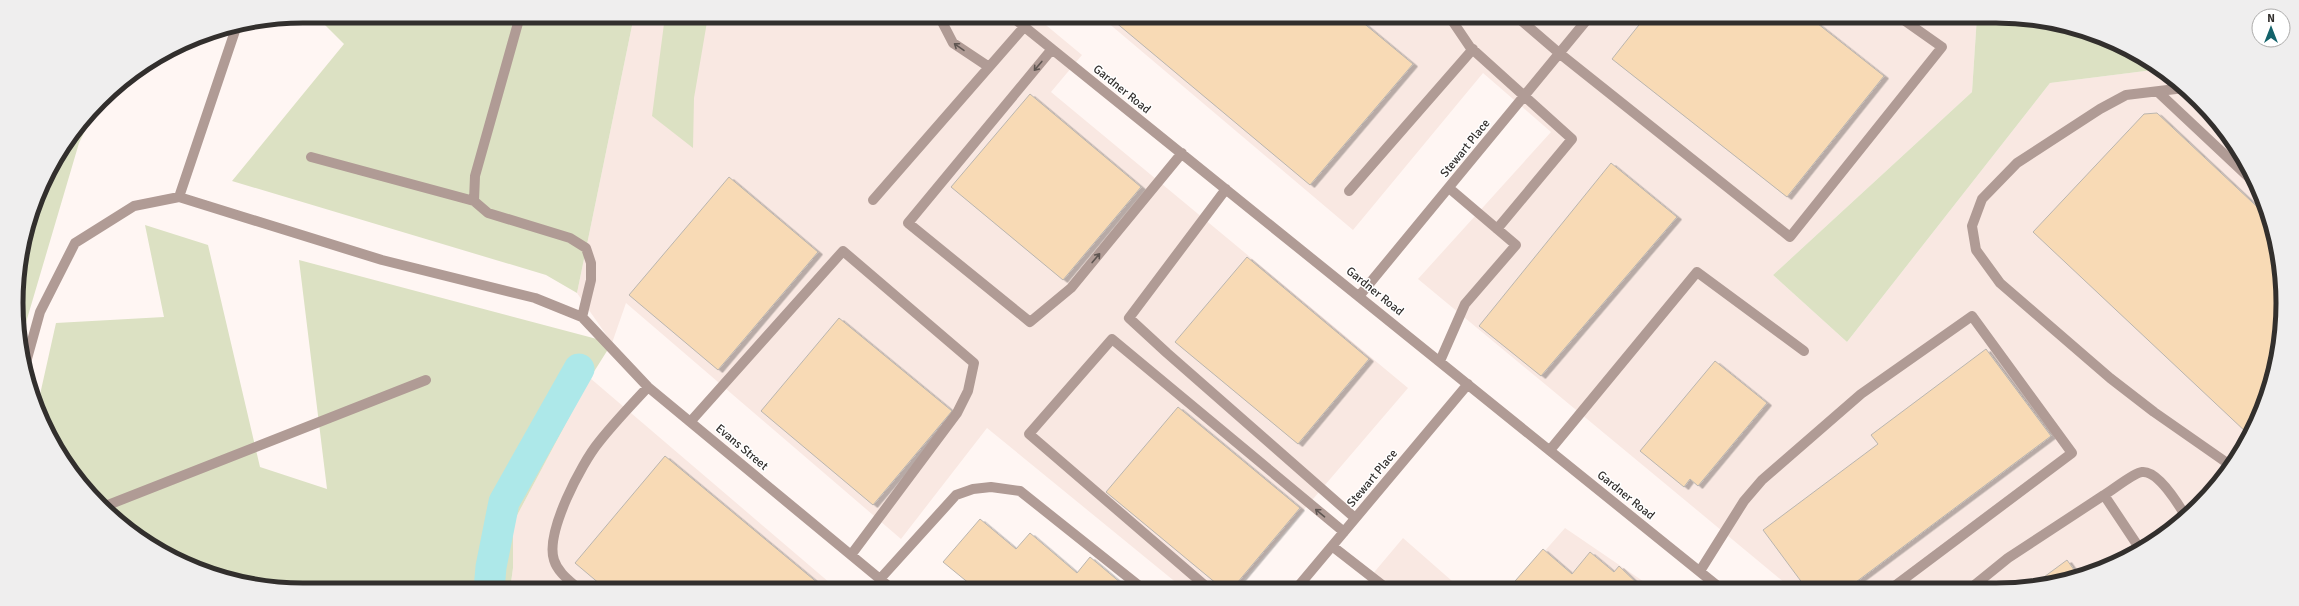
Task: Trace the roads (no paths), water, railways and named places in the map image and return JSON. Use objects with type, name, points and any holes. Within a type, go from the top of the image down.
[{"type":"street","points":[[474,202],[475,176],[518,23]]},
{"type":"street","points":[[943,23],[953,43],[989,67]]},
{"type":"street","name":"Gardner Road","points":[[1019,23],[1360,296],[1714,583]]},
{"type":"street","points":[[1455,23],[1473,49],[1572,138],[1497,229]]},
{"type":"street","points":[[1524,23],[1559,53],[1790,237],[1942,47],[1908,23]]},
{"type":"street","name":"Stewart Place","points":[[1360,296],[1584,23]]},
{"type":"street","points":[[873,200],[1024,27]]},
{"type":"street","points":[[179,197],[235,32]]},
{"type":"street","points":[[1349,191],[1473,49]]},
{"type":"street","points":[[1052,50],[908,223],[1030,322],[1071,288],[1182,153]]},
{"type":"street","points":[[2177,89],[2126,95],[2100,109],[2017,164],[1982,199],[1972,226],[1976,250],[2000,283],[2110,378],[2154,412],[2226,462]]},
{"type":"street","points":[[2158,92],[2243,172]]},
{"type":"street","points":[[28,356],[40,312],[75,243],[134,206],[179,197],[382,260],[535,298],[582,317],[591,280],[591,263],[586,248],[570,238],[488,213],[474,202],[311,157]]},
{"type":"street","points":[[1440,361],[1465,304],[1516,245],[1449,188]]},
{"type":"street","points":[[1226,189],[1129,318],[1166,354],[1355,518]]},
{"type":"street","points":[[691,421],[843,251],[974,363],[968,391],[957,413],[851,555]]},
{"type":"street","points":[[1550,450],[1698,272],[1804,352]]},
{"type":"street","points":[[1700,571],[1744,501],[1762,480],[1861,394],[1972,316],[2072,453],[1899,583]]},
{"type":"street","name":"Evans Street","points":[[582,317],[648,387],[691,421],[885,583]]},
{"type":"street","points":[[1202,583],[1029,434],[1112,339],[1344,532]]},
{"type":"street","points":[[109,505],[426,380]]},
{"type":"street","name":"Stewart Place","points":[[1301,583],[1468,384]]},
{"type":"street","points":[[572,583],[562,574],[553,559],[554,534],[563,503],[598,443],[648,387]]},
{"type":"street","points":[[1977,583],[2008,558],[2140,472],[2148,472],[2159,480],[2182,513]]},
{"type":"street","points":[[880,579],[956,495],[973,489],[991,487],[1020,491],[1135,583]]},
{"type":"street","points":[[2104,495],[2137,544]]},
{"type":"street","points":[[1332,546],[1380,583]]},
{"type":"waterway","points":[[490,583],[491,567],[504,502],[579,369]]}]
